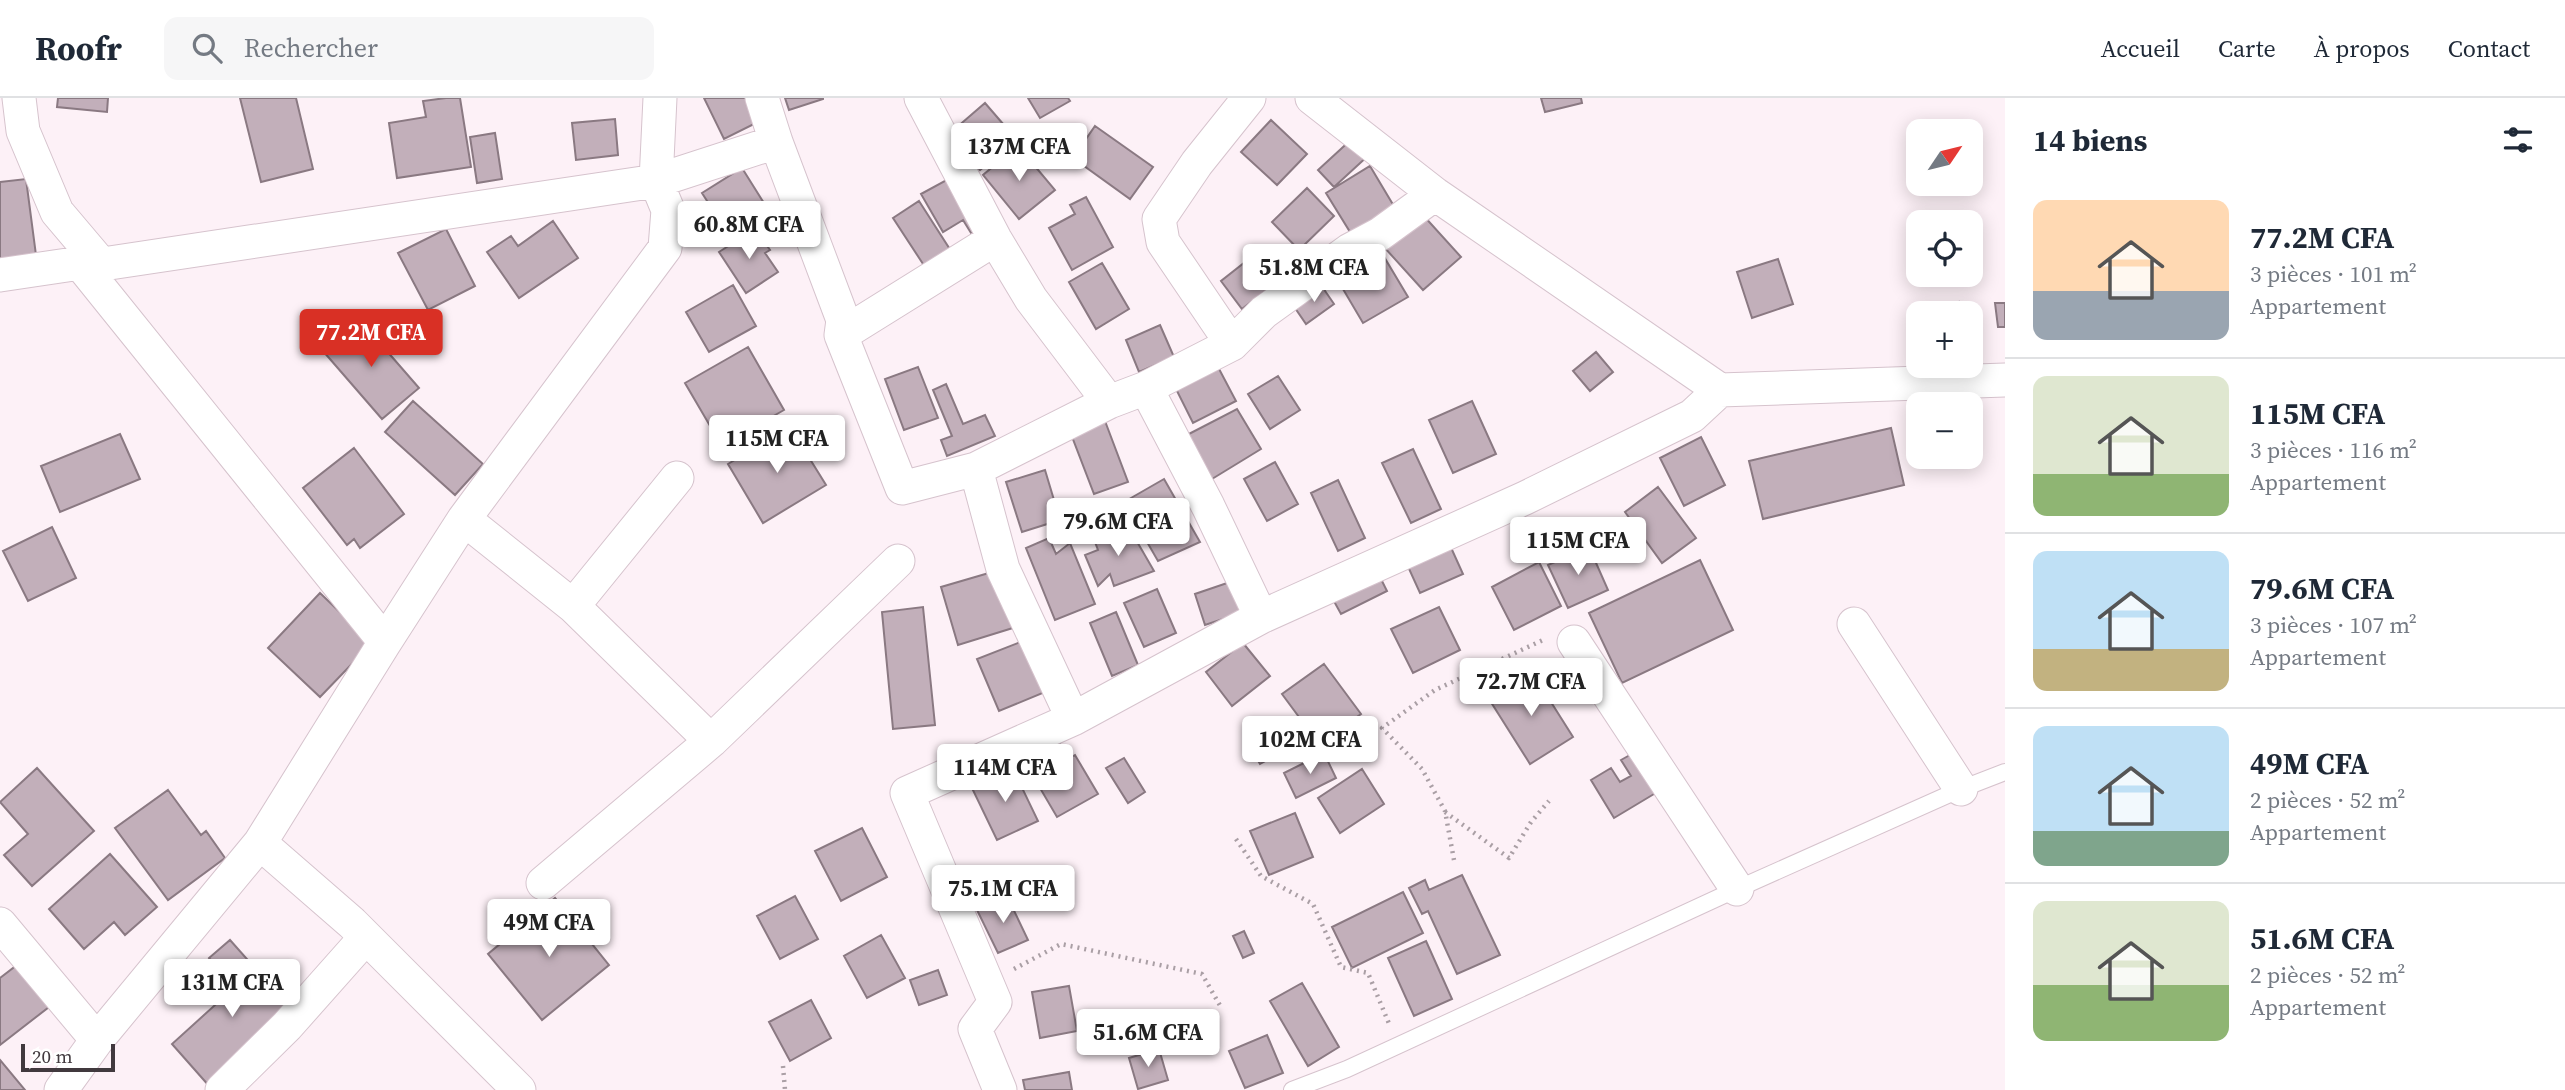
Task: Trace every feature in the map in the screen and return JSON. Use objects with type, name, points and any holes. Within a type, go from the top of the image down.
[{"type":"street","points":[[19,98],[23,131],[37,169],[57,212],[92,266],[385,642]]},
{"type":"street","points":[[61,1090],[97,1040],[260,843],[464,519],[665,248],[668,210],[656,181],[660,98]]},
{"type":"street","points":[[762,98],[843,320],[841,335],[902,488],[976,469],[1232,344],[1264,312],[1350,250],[1380,234],[1435,194]]},
{"type":"street","points":[[921,98],[995,239],[1031,299],[1109,402]]},
{"type":"street","points":[[1232,344],[1163,242],[1159,219],[1197,163],[1249,98]]},
{"type":"street","points":[[1312,98],[1435,194],[1720,390],[2005,380]]},
{"type":"street","points":[[0,275],[74,264],[92,266],[656,181],[776,142]]},
{"type":"street","points":[[841,335],[995,239]]},
{"type":"street","points":[[1146,388],[1208,506],[1261,617]]},
{"type":"street","points":[[1000,1090],[975,1029],[995,1002],[907,793],[1073,719],[1261,617],[1525,498],[1692,416],[1720,390]]},
{"type":"street","points":[[976,469],[1003,569],[1073,719]]},
{"type":"street","points":[[573,606],[677,478]]},
{"type":"street","points":[[464,519],[573,606],[711,741]]},
{"type":"street","points":[[543,883],[711,741],[898,562]]},
{"type":"street","points":[[1854,624],[1961,789]]},
{"type":"street","points":[[1574,642],[1737,889]]},
{"type":"street","points":[[260,843],[366,937],[519,1090]]},
{"type":"street","points":[[0,924],[97,1040]]},
{"type":"street","points":[[222,1090],[287,1026],[366,937]]},
{"type":"lane","points":[[1292,1090],[1348,1069],[1737,889],[2005,772]]},
{"type":"path","points":[[1454,860],[1445,811],[1422,769],[1382,728],[1435,690],[1552,636],[1574,642]]},
{"type":"path","points":[[1445,811],[1509,858],[1531,822],[1549,801]]},
{"type":"path","points":[[1236,839],[1261,876],[1313,904],[1340,967],[1368,973],[1398,1045]]},
{"type":"path","points":[[987,983],[1061,944],[1202,974],[1222,1009]]},
{"type":"path","points":[[783,1066],[785,1090]]},
{"type":"building","points":[[58,98],[108,98],[107,112],[57,107]]},
{"type":"building","points":[[240,98],[296,98],[313,169],[261,182]]},
{"type":"building","points":[[460,98],[471,167],[397,178],[389,123],[426,117],[423,101]]},
{"type":"building","points":[[704,98],[751,98],[762,120],[724,139]]},
{"type":"building","points":[[785,98],[823,98],[823,99],[789,110]]},
{"type":"building","points":[[1028,98],[1068,98],[1070,101],[1040,118]]},
{"type":"building","points":[[1541,98],[1581,98],[1582,103],[1545,112]]},
{"type":"building","points":[[985,103],[1016,139],[980,170],[949,134]]},
{"type":"building","points":[[615,119],[618,155],[576,160],[572,123]]},
{"type":"building","points":[[1271,120],[1307,154],[1277,185],[1241,152]]},
{"type":"building","points":[[1095,126],[1153,167],[1130,199],[1073,158]]},
{"type":"building","points":[[495,133],[502,179],[477,183],[470,137]]},
{"type":"building","points":[[1354,137],[1370,154],[1334,187],[1318,170]]},
{"type":"building","points":[[1018,146],[1055,190],[1019,219],[983,175]]},
{"type":"building","points":[[1370,166],[1398,213],[1355,240],[1326,193]]},
{"type":"building","points":[[742,168],[767,208],[727,232],[702,193]]},
{"type":"building","points":[[952,177],[980,228],[971,233],[963,220],[943,232],[921,194]]},
{"type":"building","points":[[26,179],[36,255],[0,259],[0,182]]},
{"type":"building","points":[[1307,188],[1334,216],[1299,250],[1272,222]]},
{"type":"building","points":[[1086,197],[1113,247],[1072,270],[1049,228],[1075,214],[1070,205]]},
{"type":"building","points":[[919,201],[951,251],[925,267],[893,218]]},
{"type":"building","points":[[1422,214],[1461,257],[1423,290],[1384,247]]},
{"type":"building","points":[[553,221],[578,258],[519,298],[487,252],[511,236],[518,246]]},
{"type":"building","points":[[446,229],[475,286],[428,310],[398,253]]},
{"type":"building","points":[[755,229],[770,250],[765,253],[778,272],[746,293],[719,252]]},
{"type":"building","points":[[1377,245],[1408,297],[1363,323],[1333,272]]},
{"type":"building","points":[[1249,259],[1270,287],[1242,309],[1221,281]]},
{"type":"building","points":[[1778,259],[1793,304],[1752,318],[1737,272]]},
{"type":"building","points":[[1102,263],[1129,309],[1096,329],[1069,282]]},
{"type":"building","points":[[733,285],[756,326],[709,352],[686,312]]},
{"type":"building","points":[[1321,285],[1334,304],[1306,324],[1293,305]]},
{"type":"building","points":[[1995,303],[2005,303],[2005,327],[1998,327]]},
{"type":"building","points":[[359,319],[419,388],[382,419],[323,351]]},
{"type":"building","points":[[1160,325],[1174,357],[1139,372],[1126,340]]},
{"type":"building","points":[[748,347],[784,410],[763,422],[769,432],[757,439],[750,426],[720,443],[685,383]]},
{"type":"building","points":[[1596,352],[1613,372],[1590,391],[1573,371]]},
{"type":"building","points":[[918,367],[938,418],[904,430],[885,379]]},
{"type":"building","points":[[1218,367],[1236,401],[1193,423],[1176,389]]},
{"type":"building","points":[[1278,376],[1300,410],[1270,429],[1248,394]]},
{"type":"building","points":[[946,384],[963,424],[985,415],[995,436],[947,456],[941,440],[952,436],[933,390]]},
{"type":"building","points":[[413,401],[483,464],[455,495],[385,432]]},
{"type":"building","points":[[1472,401],[1496,454],[1453,473],[1429,420]]},
{"type":"building","points":[[1237,409],[1261,449],[1212,479],[1185,436]]},
{"type":"building","points":[[1105,421],[1128,482],[1094,494],[1071,434]]},
{"type":"building","points":[[790,427],[826,485],[763,523],[728,464]]},
{"type":"building","points":[[1891,428],[1904,485],[1763,519],[1749,461]]},
{"type":"building","points":[[120,434],[140,479],[60,512],[41,466]]},
{"type":"building","points":[[1701,437],[1725,485],[1684,506],[1660,458]]},
{"type":"building","points":[[354,448],[404,514],[360,548],[354,539],[347,545],[303,488]]},
{"type":"building","points":[[1413,449],[1441,509],[1411,523],[1382,463]]},
{"type":"building","points":[[1275,462],[1298,504],[1267,521],[1244,479]]},
{"type":"building","points":[[1045,470],[1060,520],[1022,532],[1006,482]]},
{"type":"building","points":[[1164,479],[1200,542],[1158,561],[1124,502]]},
{"type":"building","points":[[1338,480],[1365,538],[1338,551],[1311,493]]},
{"type":"building","points":[[1658,487],[1696,538],[1662,563],[1625,512]]},
{"type":"building","points":[[1128,526],[1154,571],[1114,586],[1110,574],[1098,586],[1085,555],[1098,550],[1093,537]]},
{"type":"building","points":[[52,527],[76,578],[28,601],[3,551]]},
{"type":"building","points":[[1049,538],[1056,554],[1070,543],[1095,604],[1055,620],[1026,548]]},
{"type":"building","points":[[1448,541],[1463,574],[1420,593],[1405,560]]},
{"type":"building","points":[[1589,547],[1608,590],[1568,608],[1548,565]]},
{"type":"building","points":[[1700,560],[1733,630],[1622,683],[1589,613]]},
{"type":"building","points":[[1539,562],[1561,606],[1514,630],[1492,587]]},
{"type":"building","points":[[999,570],[1016,627],[958,645],[941,587]]},
{"type":"building","points":[[1377,571],[1387,591],[1341,614],[1330,594]]},
{"type":"building","points":[[1230,582],[1241,613],[1205,625],[1195,594]]},
{"type":"building","points":[[1157,589],[1176,633],[1144,647],[1124,603]]},
{"type":"building","points":[[320,593],[372,643],[320,697],[268,648]]},
{"type":"building","points":[[923,607],[935,725],[893,729],[882,612]]},
{"type":"building","points":[[1439,607],[1460,650],[1413,673],[1391,629]]},
{"type":"building","points":[[1116,612],[1138,665],[1112,676],[1090,623]]},
{"type":"building","points":[[1023,641],[1045,692],[999,711],[977,659]]},
{"type":"building","points":[[1243,643],[1270,676],[1232,706],[1206,672]]},
{"type":"building","points":[[1324,664],[1361,714],[1319,744],[1282,694]]},
{"type":"building","points":[[1532,672],[1573,737],[1530,764],[1489,699]]},
{"type":"building","points":[[1271,731],[1283,751],[1260,764],[1249,744]]},
{"type":"building","points":[[1057,739],[1068,759],[1075,755],[1098,794],[1057,817],[1023,759]]},
{"type":"building","points":[[1646,746],[1669,785],[1614,818],[1591,780],[1611,768],[1620,782],[1631,776],[1621,760]]},
{"type":"building","points":[[1324,753],[1336,778],[1296,798],[1284,773]]},
{"type":"building","points":[[1124,758],[1145,792],[1128,803],[1106,768]]},
{"type":"building","points":[[1012,767],[1038,821],[997,840],[971,786]]},
{"type":"building","points":[[37,768],[94,831],[32,886],[4,855],[28,834],[0,802]]},
{"type":"building","points":[[1362,769],[1384,804],[1340,833],[1318,798]]},
{"type":"building","points":[[168,790],[201,835],[206,831],[225,858],[168,900],[115,828]]},
{"type":"building","points":[[1295,813],[1313,857],[1269,875],[1250,831]]},
{"type":"building","points":[[862,828],[887,877],[841,901],[815,851]]},
{"type":"building","points":[[110,854],[157,907],[125,935],[114,922],[84,949],[49,909]]},
{"type":"building","points":[[1462,875],[1500,955],[1457,974],[1428,911],[1422,914],[1409,888],[1425,880],[1429,890]]},
{"type":"building","points":[[1403,892],[1423,933],[1352,968],[1332,927]]},
{"type":"building","points":[[795,896],[818,939],[780,959],[757,916]]},
{"type":"building","points":[[1007,896],[1028,940],[998,953],[977,910]]},
{"type":"building","points":[[555,898],[609,965],[542,1020],[488,954]]},
{"type":"building","points":[[1244,931],[1254,953],[1243,958],[1233,936]]},
{"type":"building","points":[[881,935],[905,978],[867,998],[844,956]]},
{"type":"building","points":[[230,940],[293,1011],[210,1087],[172,1044],[235,987],[209,958]]},
{"type":"building","points":[[1426,941],[1452,999],[1414,1016],[1388,958]]},
{"type":"building","points":[[17,965],[49,1007],[0,1045],[0,978]]},
{"type":"building","points":[[938,970],[947,995],[919,1005],[910,980]]},
{"type":"building","points":[[1302,983],[1339,1047],[1308,1066],[1270,1001]]},
{"type":"building","points":[[1069,986],[1077,1031],[1040,1038],[1032,992]]},
{"type":"building","points":[[811,1000],[831,1038],[790,1061],[769,1022]]},
{"type":"building","points":[[1267,1035],[1283,1073],[1245,1088],[1229,1051]]},
{"type":"building","points":[[1159,1049],[1168,1080],[1138,1089],[1129,1058]]},
{"type":"building","points":[[0,1060],[25,1090],[0,1090]]},
{"type":"building","points":[[1069,1072],[1072,1090],[1025,1090],[1023,1080]]}]
